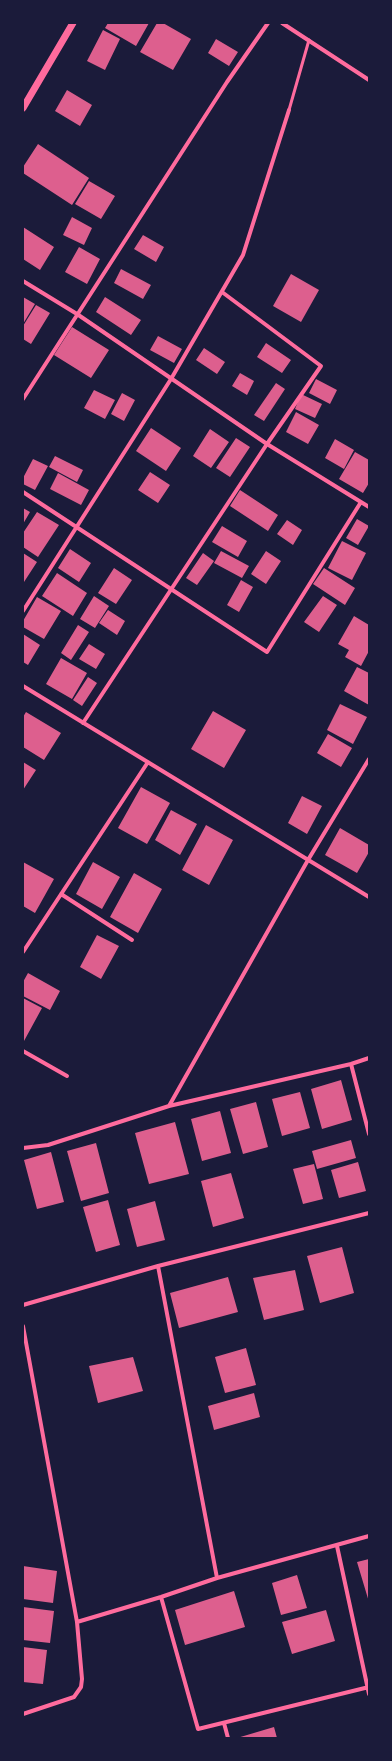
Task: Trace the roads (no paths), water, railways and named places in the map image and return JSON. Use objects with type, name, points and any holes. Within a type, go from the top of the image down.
[{"type":"street","points":[[23,108],[73,23]]},
{"type":"street","points":[[23,399],[227,82],[268,23]]},
{"type":"street","points":[[282,23],[369,80]]},
{"type":"street","points":[[23,611],[171,379],[243,256],[289,110]]},
{"type":"street","points":[[23,281],[77,314],[267,444],[369,507]]},
{"type":"street","points":[[83,723],[267,444],[321,366],[222,292]]},
{"type":"street","points":[[23,492],[267,652],[361,502]]},
{"type":"street","points":[[23,686],[369,897]]},
{"type":"street","points":[[169,1106],[308,860],[369,759]]},
{"type":"street","points":[[23,952],[148,762]]},
{"type":"street","points":[[61,894],[132,940]]},
{"type":"street","points":[[23,1051],[67,1076]]},
{"type":"street","points":[[23,1148],[48,1144],[169,1106],[351,1064],[369,1058]]},
{"type":"street","points":[[351,1064],[369,1134]]},
{"type":"street","points":[[23,1305],[158,1266],[369,1213]]},
{"type":"street","points":[[158,1266],[217,1578]]},
{"type":"street","points":[[23,1326],[77,1622],[82,1679],[81,1686],[74,1697],[23,1714]]},
{"type":"street","points":[[77,1622],[161,1597],[217,1578],[369,1536]]},
{"type":"street","points":[[337,1546],[369,1694]]},
{"type":"street","points":[[161,1597],[198,1729],[368,1687]]},
{"type":"street","points":[[224,1723],[228,1738]]},
{"type":"lane","points":[[289,110],[309,40]]}]
